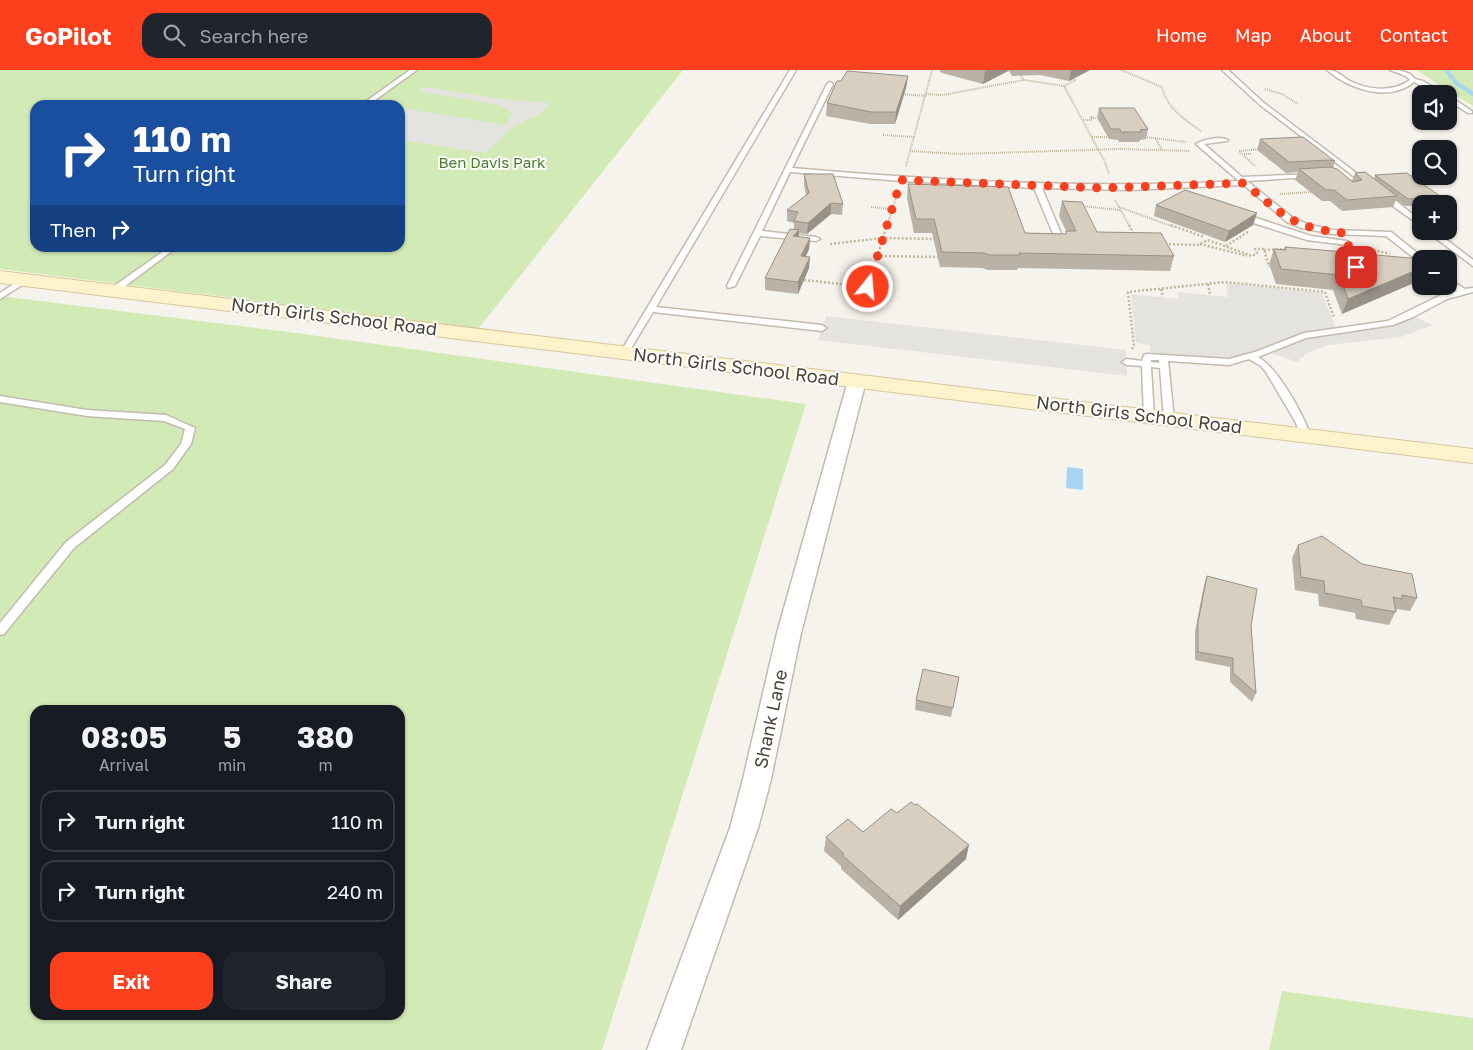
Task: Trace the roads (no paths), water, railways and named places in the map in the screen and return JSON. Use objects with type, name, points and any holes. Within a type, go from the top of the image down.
[{"type":"main road","name":"North Girls School Road","points":[[0,277],[1473,456]]},
{"type":"street","name":"Shank Lane","points":[[664,1050],[744,828],[758,779],[789,633],[857,381]]},
{"type":"lane","points":[[371,100],[414,70]]},
{"type":"lane","points":[[624,353],[793,70]]},
{"type":"lane","points":[[1226,70],[1262,104],[1372,187]]},
{"type":"lane","points":[[1330,70],[1348,82],[1371,89],[1387,90],[1414,80]]},
{"type":"lane","points":[[1393,70],[1408,75],[1414,80],[1426,85]]},
{"type":"lane","points":[[731,286],[830,84]]},
{"type":"lane","points":[[1457,103],[1470,112]]},
{"type":"lane","points":[[1225,140],[1200,143],[1200,146],[1244,180],[1259,196],[1284,217],[1313,229],[1344,233],[1388,234],[1412,252]]},
{"type":"lane","points":[[788,170],[901,180],[1112,188],[1320,174]]},
{"type":"lane","points":[[1037,186],[1061,243]]},
{"type":"lane","points":[[1380,193],[1412,217]]},
{"type":"lane","points":[[1230,212],[1310,238],[1349,247],[1344,233]]},
{"type":"lane","points":[[757,233],[816,240]]},
{"type":"lane","points":[[1442,240],[1473,264]]},
{"type":"lane","points":[[113,291],[167,252]]},
{"type":"lane","points":[[0,297],[26,280]]},
{"type":"lane","points":[[1457,287],[1463,292]]},
{"type":"lane","points":[[1129,362],[1146,364],[1164,362],[1229,362],[1304,336],[1390,322],[1410,315],[1444,297],[1473,290]]},
{"type":"lane","points":[[650,309],[822,328]]},
{"type":"lane","points":[[1250,356],[1264,364],[1270,371],[1300,421],[1306,436]]},
{"type":"lane","points":[[1159,418],[1164,362]]},
{"type":"lane","points":[[1146,364],[1159,418]]},
{"type":"lane","points":[[0,399],[87,413],[166,418],[190,428],[186,444],[168,467],[70,545],[0,631]]},
{"type":"water","points":[[1067,467],[1083,469],[1083,490],[1066,488]]},
{"type":"waterway","points":[[1446,70],[1456,83],[1473,94]]},
{"type":"park label","name":"Ben Davis Park","points":[[492,163]]}]
